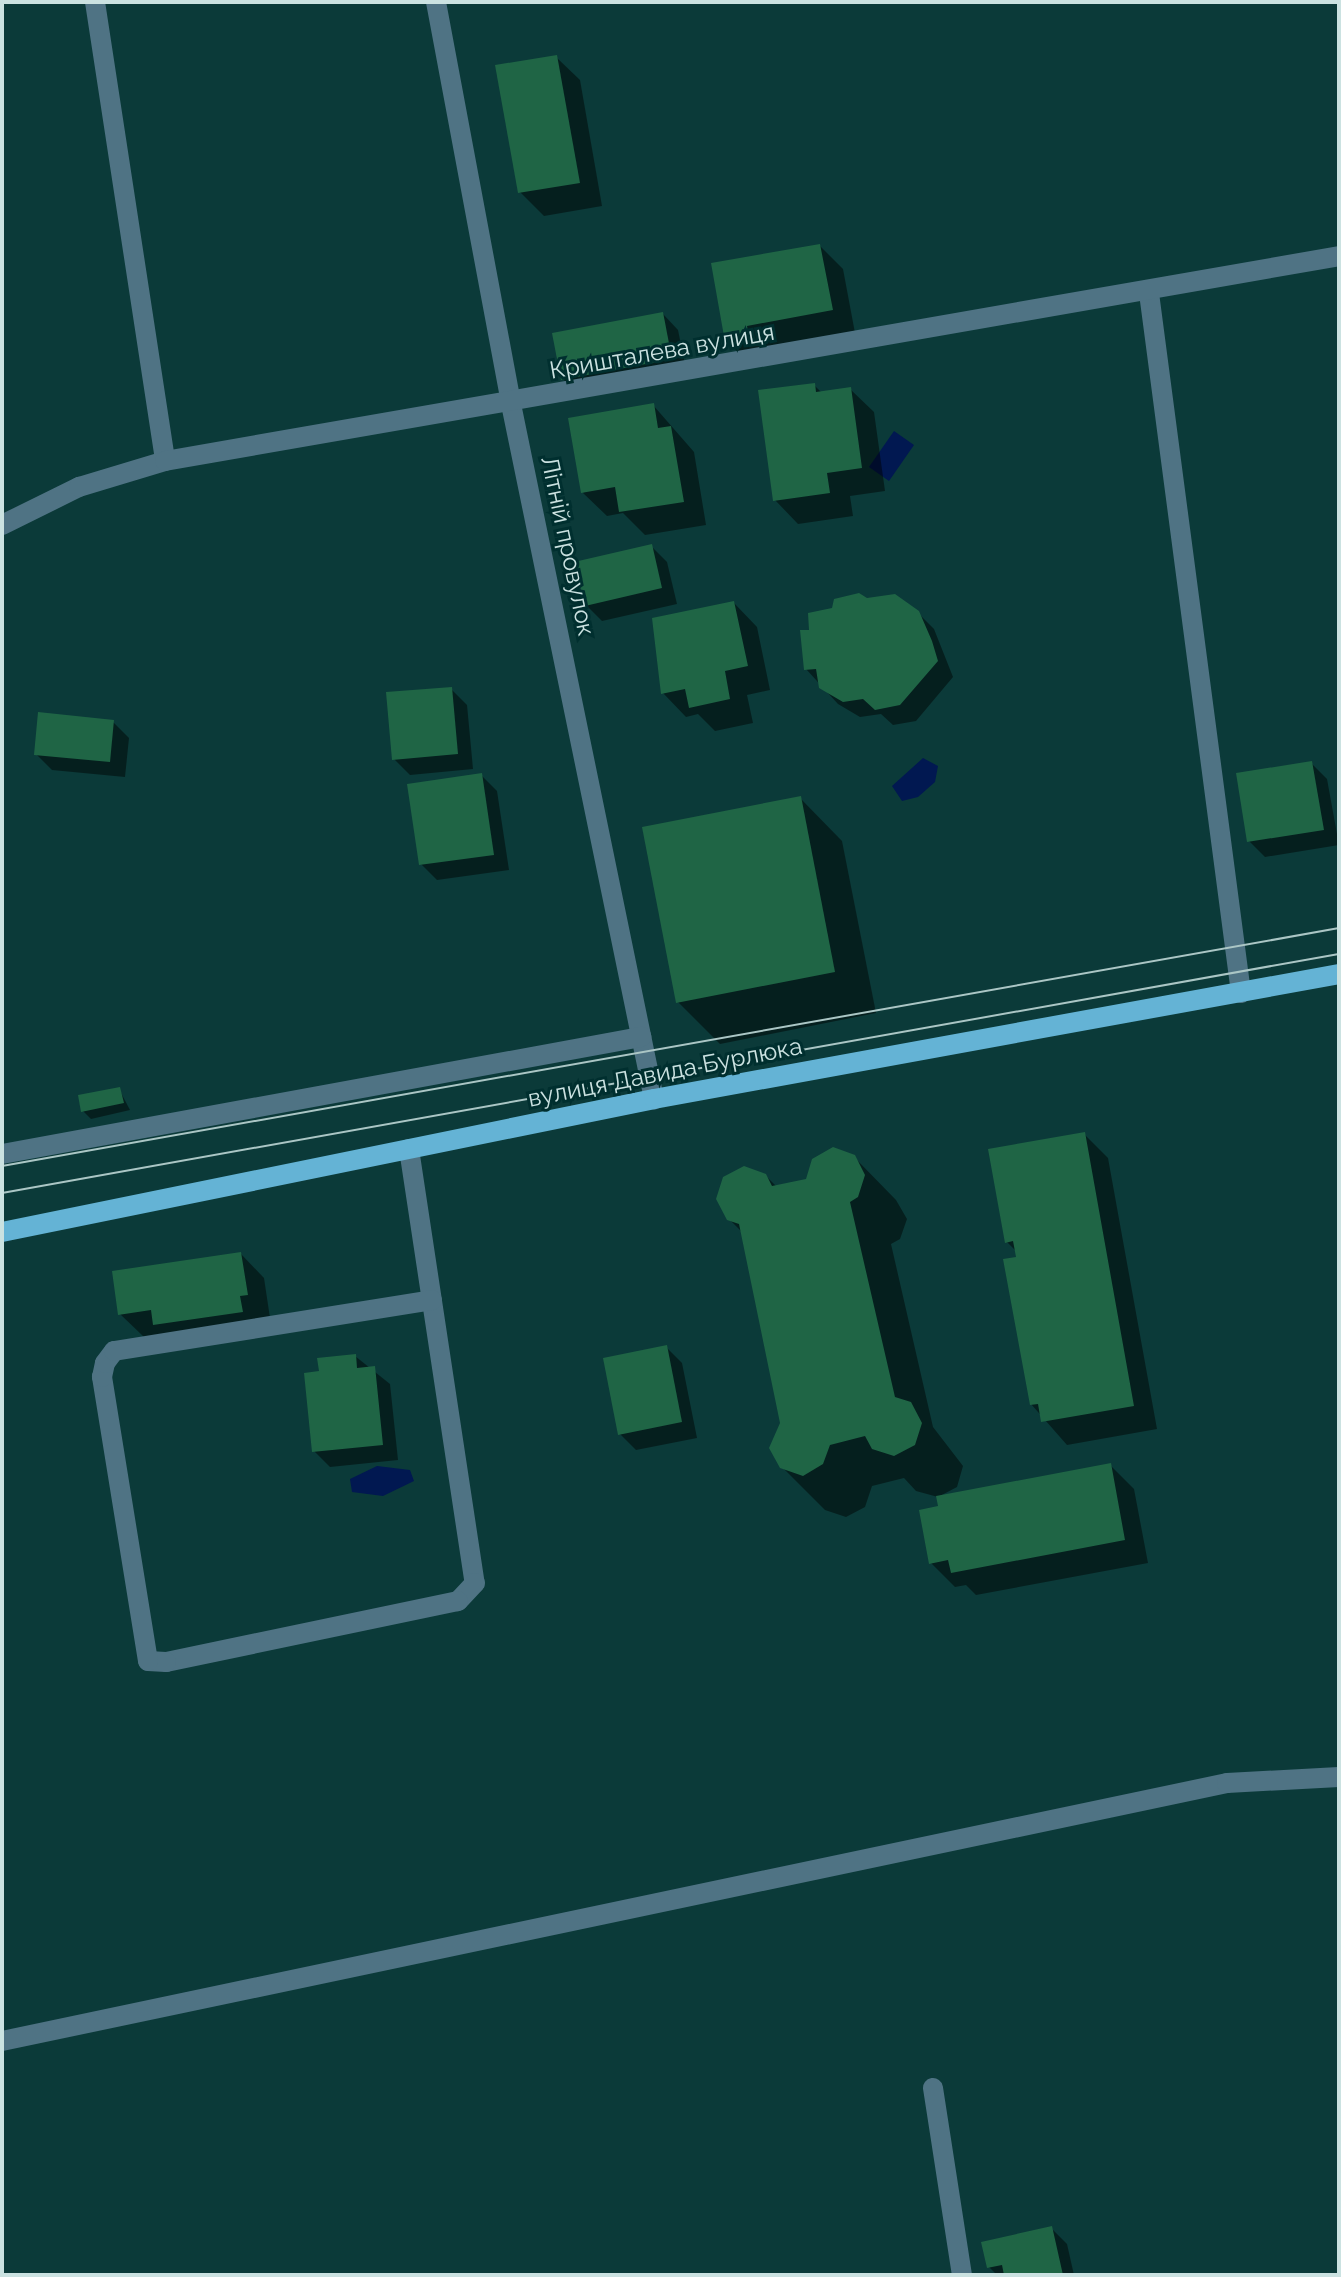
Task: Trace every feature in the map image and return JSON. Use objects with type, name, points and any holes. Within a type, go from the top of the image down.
[{"type":"main road","name":"вулиця Давида Бурлюка","points":[[2,1232],[654,1099],[1339,974]]},
{"type":"street","points":[[95,2],[165,461]]},
{"type":"street","name":"Літній провулок","points":[[436,2],[511,404],[604,839],[654,1099]]},
{"type":"street","name":"Кришталева вулиця","points":[[2,525],[79,487],[165,461],[1149,293],[1339,256]]},
{"type":"street","points":[[1149,293],[1241,993]]},
{"type":"street","points":[[2,1154],[641,1037]]},
{"type":"street","points":[[409,1149],[432,1300],[475,1583],[468,1594],[443,1604],[166,1662],[148,1661],[104,1393],[105,1363],[114,1351],[432,1300]]},
{"type":"street","points":[[2,2041],[1227,1783],[1339,1777]]},
{"type":"street","points":[[933,2088],[962,2275]]},
{"type":"shaded area","points":[[894,431],[914,445],[889,481],[869,467]]},
{"type":"shaded area","points":[[923,758],[938,766],[935,782],[918,797],[902,801],[892,786]]},
{"type":"shaded area","points":[[377,1466],[410,1470],[414,1481],[383,1496],[352,1492],[350,1479]]},
{"type":"building","points":[[557,55],[580,183],[518,193],[495,65]]},
{"type":"building","points":[[820,244],[833,310],[747,326],[749,337],[725,342],[711,263]]},
{"type":"building","points":[[663,312],[672,359],[561,380],[552,333]]},
{"type":"building","points":[[815,383],[816,392],[851,387],[862,468],[827,473],[830,493],[773,501],[758,390]]},
{"type":"building","points":[[654,403],[658,428],[671,426],[684,502],[619,512],[615,487],[581,493],[568,418]]},
{"type":"building","points":[[652,544],[662,588],[585,606],[574,562]]},
{"type":"building","points":[[859,593],[867,598],[895,594],[919,611],[932,641],[938,661],[900,705],[875,710],[863,699],[843,702],[819,688],[816,669],[804,670],[800,630],[809,630],[808,613],[832,608],[834,599]]},
{"type":"building","points":[[734,601],[748,666],[725,671],[730,699],[689,708],[685,689],[661,694],[652,618]]},
{"type":"building","points":[[452,687],[458,754],[392,760],[386,692]]},
{"type":"building","points":[[38,712],[114,720],[110,762],[34,755]]},
{"type":"building","points":[[1312,761],[1324,830],[1247,842],[1236,773]]},
{"type":"building","points":[[482,773],[494,855],[419,865],[407,784]]},
{"type":"building","points":[[801,796],[835,972],[676,1003],[642,827]]},
{"type":"building","points":[[120,1087],[124,1103],[81,1112],[78,1095]]},
{"type":"building","points":[[1085,1132],[1134,1406],[1041,1422],[1038,1404],[1030,1405],[1003,1259],[1016,1257],[1013,1241],[1005,1243],[988,1149]]},
{"type":"building","points":[[833,1147],[855,1155],[865,1175],[858,1197],[850,1202],[895,1397],[911,1402],[922,1423],[915,1445],[894,1456],[872,1449],[865,1436],[830,1445],[823,1464],[803,1476],[780,1468],[769,1448],[780,1423],[739,1224],[727,1220],[716,1199],[723,1177],[744,1166],[766,1174],[772,1186],[806,1179],[812,1159]]},
{"type":"building","points":[[241,1252],[248,1295],[240,1296],[243,1312],[153,1325],[151,1310],[118,1315],[112,1271]]},
{"type":"building","points":[[667,1345],[682,1422],[618,1435],[603,1358]]},
{"type":"building","points":[[356,1354],[357,1368],[375,1366],[383,1445],[312,1452],[304,1373],[319,1371],[317,1358]]},
{"type":"building","points":[[1111,1463],[1125,1540],[951,1573],[948,1560],[929,1564],[919,1510],[938,1506],[936,1496]]},
{"type":"building","points":[[1052,2226],[1063,2275],[1004,2275],[1002,2265],[987,2268],[981,2242]]},
{"type":"tram line","points":[[2,1166],[1339,928]]},
{"type":"tram line","points":[[2,1193],[1339,954]]}]
